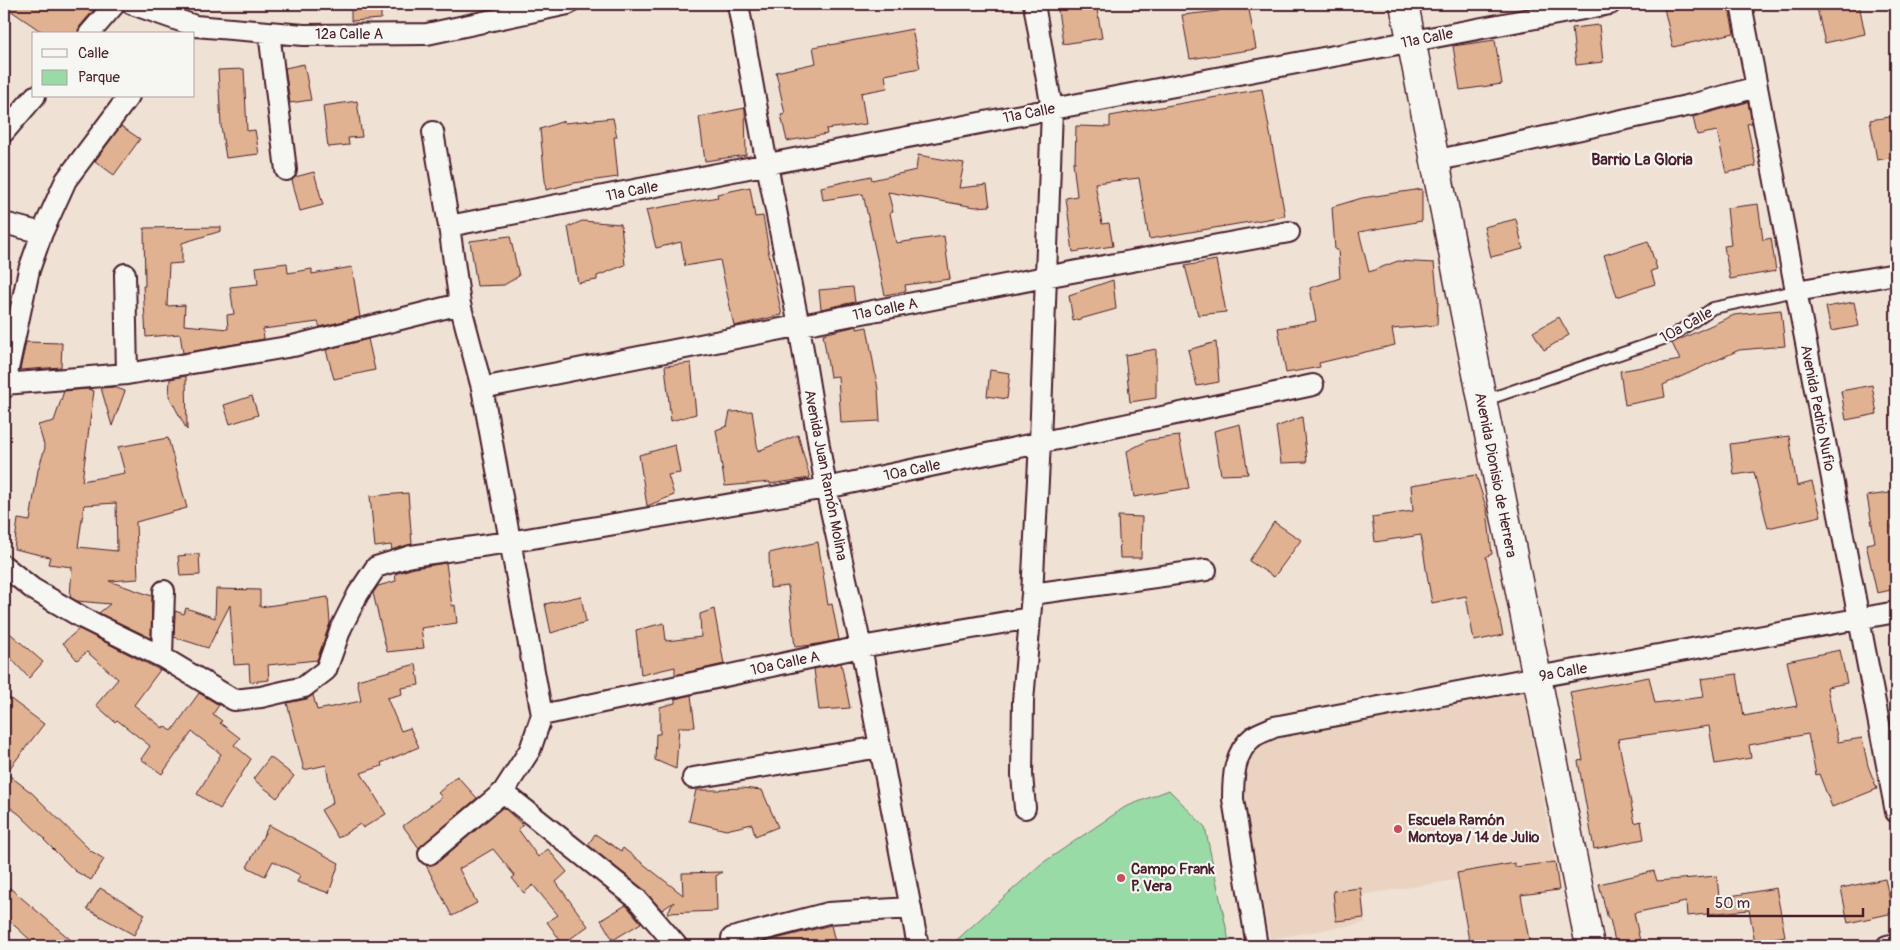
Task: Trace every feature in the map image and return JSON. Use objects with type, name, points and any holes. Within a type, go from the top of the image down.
[{"type":"street","points":[[91,32],[115,4]]},
{"type":"street","name":"12a Calle A","points":[[132,4],[191,30],[304,35],[427,34],[568,4]]},
{"type":"street","name":"Avenida Juan Ramón Molina","points":[[738,4],[799,326],[826,488],[861,647],[918,946]]},
{"type":"street","points":[[1025,808],[1022,774],[1023,701],[1032,594],[1040,442],[1052,109],[1034,4]]},
{"type":"street","name":"Avenida Dionisio de Herrera","points":[[1404,4],[1590,946]]},
{"type":"street","name":"11a Calle","points":[[449,226],[1052,109],[1610,4]]},
{"type":"street","name":"Avenida Pedrio Nufio","points":[[1741,4],[1896,812]]},
{"type":"street","points":[[269,32],[286,170]]},
{"type":"street","points":[[1434,161],[1691,105],[1757,87]]},
{"type":"street","points":[[4,132],[33,98]]},
{"type":"street","points":[[128,98],[66,180],[42,233],[29,270],[4,385],[127,374],[293,346],[460,304]]},
{"type":"street","points":[[429,854],[503,792],[530,750],[542,714],[482,388],[460,304],[433,132]]},
{"type":"street","points":[[4,223],[42,233]]},
{"type":"street","name":"11a Calle A","points":[[482,388],[1045,277],[1289,232]]},
{"type":"street","points":[[125,274],[127,374]]},
{"type":"street","name":"10a Calle","points":[[1796,291],[1896,274]]},
{"type":"street","name":"10a Calle","points":[[4,566],[33,589],[83,618],[162,656],[234,700],[261,697],[304,687],[326,670],[341,628],[358,594],[376,567],[411,556],[509,542],[826,488],[1313,385]]},
{"type":"street","points":[[1032,594],[1206,570]]},
{"type":"street","points":[[162,656],[164,591]]},
{"type":"street","name":"9a Calle","points":[[1257,946],[1233,799],[1233,776],[1240,753],[1253,737],[1274,727],[1536,677],[1896,612]]},
{"type":"street","name":"10a Calle A","points":[[542,714],[861,647],[1030,618]]},
{"type":"street","points":[[692,778],[880,747]]},
{"type":"street","points":[[503,792],[636,898],[677,946]]},
{"type":"street","points":[[732,938],[828,914],[911,908]]},
{"type":"street","points":[[1887,946],[1896,944]]},
{"type":"lane","name":"10a Calle","points":[[1482,402],[1672,336],[1713,308],[1796,291]]},
{"type":"shaded area","name":"Escuela Ramón Montoya / 14 de Julio","points":[[1523,688],[1555,864],[1362,895],[1365,923],[1270,939],[1240,793],[1247,754],[1259,742]]},
{"type":"green space","name":"Campo Frank P. Vera","points":[[1169,790],[1205,827],[1230,946],[950,946],[1041,864],[1125,807]]},
{"type":"building","points":[[4,4],[98,5],[80,26],[78,32],[44,32],[4,6]]},
{"type":"building","points":[[351,4],[381,4],[381,19],[351,21]]},
{"type":"building","points":[[1057,4],[1075,7],[1096,4],[1102,38],[1063,44]]},
{"type":"building","points":[[1218,4],[1248,4],[1256,49],[1190,59],[1182,15],[1219,11]]},
{"type":"building","points":[[1682,4],[1728,4],[1734,33],[1673,47],[1664,8]]},
{"type":"building","points":[[1816,4],[1859,4],[1865,34],[1825,43]]},
{"type":"building","points":[[1599,25],[1603,62],[1576,65],[1572,28]]},
{"type":"building","points":[[912,29],[920,68],[885,75],[887,88],[861,93],[866,124],[826,129],[827,134],[787,141],[781,115],[785,114],[776,72],[816,63],[813,47]]},
{"type":"building","points":[[1495,40],[1502,84],[1460,90],[1453,46]]},
{"type":"building","points":[[304,64],[311,100],[290,103],[285,68]]},
{"type":"building","points":[[244,69],[247,131],[255,130],[259,154],[226,158],[221,126],[218,70]]},
{"type":"building","points":[[1262,89],[1285,216],[1149,239],[1139,178],[1095,183],[1102,224],[1109,223],[1113,246],[1073,252],[1066,198],[1077,196],[1073,162],[1075,162],[1076,126],[1110,127],[1110,116]]},
{"type":"building","points":[[357,101],[362,137],[348,138],[349,145],[328,147],[323,106]]},
{"type":"building","points":[[1748,102],[1752,123],[1747,124],[1756,166],[1726,173],[1717,131],[1697,135],[1693,117]]},
{"type":"building","points":[[745,108],[746,155],[705,161],[699,117]]},
{"type":"building","points":[[1896,116],[1896,157],[1877,160],[1870,120]]},
{"type":"building","points":[[613,118],[617,137],[614,137],[618,177],[574,183],[546,190],[540,129],[564,121],[565,123]]},
{"type":"building","points":[[121,126],[140,139],[114,175],[95,161]]},
{"type":"building","points":[[918,155],[964,163],[959,188],[987,185],[990,206],[975,207],[888,192],[893,212],[890,213],[896,243],[944,236],[950,279],[905,285],[906,291],[885,295],[863,194],[823,200],[821,187],[871,176],[872,180],[916,170]]},
{"type":"building","points":[[314,172],[323,205],[300,211],[292,180],[295,177]]},
{"type":"building","points":[[750,187],[755,217],[763,216],[767,245],[782,315],[734,326],[720,260],[685,266],[681,242],[656,248],[646,210],[718,197],[717,194]]},
{"type":"building","points":[[1422,189],[1422,221],[1359,232],[1369,272],[1398,261],[1434,263],[1438,300],[1437,325],[1392,329],[1395,345],[1319,363],[1320,367],[1286,373],[1278,328],[1316,321],[1310,288],[1340,278],[1338,250],[1335,250],[1332,207],[1362,198]]},
{"type":"building","points":[[1758,204],[1763,240],[1771,238],[1776,271],[1730,279],[1724,246],[1731,245],[1727,208]]},
{"type":"building","points":[[1516,219],[1523,249],[1491,257],[1484,227]]},
{"type":"building","points":[[582,221],[621,224],[625,265],[597,276],[597,280],[578,283],[568,227]]},
{"type":"building","points":[[221,227],[221,231],[182,243],[182,263],[169,264],[167,306],[185,305],[184,325],[228,329],[227,315],[234,314],[230,287],[258,284],[256,267],[287,263],[288,273],[312,269],[312,274],[352,267],[360,317],[320,327],[318,322],[263,329],[264,339],[183,353],[180,334],[146,337],[143,286],[145,286],[144,228]]},
{"type":"building","points":[[510,236],[519,276],[504,285],[477,286],[470,241]]},
{"type":"building","points":[[1648,241],[1657,269],[1651,271],[1655,284],[1617,297],[1604,255]]},
{"type":"building","points":[[1216,260],[1226,312],[1198,315],[1185,266]]},
{"type":"building","points":[[1113,280],[1116,309],[1073,321],[1069,295]]},
{"type":"building","points":[[853,287],[855,302],[821,309],[819,290]]},
{"type":"building","points":[[1854,302],[1859,326],[1831,331],[1826,307]]},
{"type":"building","points":[[1781,310],[1785,346],[1739,350],[1663,385],[1665,397],[1625,405],[1620,371],[1680,360],[1672,343],[1734,315]]},
{"type":"building","points":[[1559,317],[1569,335],[1544,350],[1533,332]]},
{"type":"building","points":[[857,326],[857,329],[867,327],[878,389],[880,421],[841,423],[838,376],[830,377],[823,334]]},
{"type":"building","points":[[368,339],[375,370],[334,379],[326,350]]},
{"type":"building","points":[[26,342],[62,343],[61,367],[20,370]]},
{"type":"building","points":[[1216,342],[1219,382],[1197,386],[1188,350]]},
{"type":"building","points":[[1156,349],[1156,398],[1130,402],[1125,355]]},
{"type":"building","points":[[691,363],[696,414],[671,421],[665,366]]},
{"type":"building","points":[[990,370],[1010,373],[1007,399],[987,396]]},
{"type":"building","points":[[186,376],[187,430],[169,396],[170,379]]},
{"type":"building","points":[[1872,385],[1877,414],[1846,420],[1841,391]]},
{"type":"building","points":[[114,387],[125,391],[112,426],[101,388]]},
{"type":"building","points":[[88,389],[94,391],[82,481],[125,473],[118,447],[168,438],[187,508],[136,522],[138,579],[109,581],[152,596],[151,638],[99,613],[110,604],[77,601],[70,597],[72,567],[48,564],[50,557],[14,549],[18,519],[30,521],[38,470],[45,448],[38,425],[54,421],[64,391]],"holes":[[[116,503],[117,551],[78,547],[84,505]]]},
{"type":"building","points":[[252,396],[258,415],[230,424],[224,405]]},
{"type":"building","points":[[752,411],[758,451],[798,435],[810,478],[770,484],[770,482],[725,486],[716,430],[727,426],[730,412]]},
{"type":"building","points":[[1302,417],[1307,462],[1281,463],[1276,427]]},
{"type":"building","points":[[1240,424],[1248,474],[1221,475],[1214,431]]},
{"type":"building","points":[[1179,436],[1189,488],[1134,497],[1127,451],[1149,440]]},
{"type":"building","points":[[1789,436],[1797,486],[1812,482],[1821,516],[1768,528],[1754,472],[1734,475],[1730,444]]},
{"type":"building","points":[[675,445],[680,473],[668,475],[674,495],[647,506],[639,455]]},
{"type":"building","points":[[1476,475],[1487,510],[1492,554],[1486,557],[1503,635],[1474,641],[1466,596],[1432,603],[1421,535],[1375,542],[1372,517],[1413,511],[1411,485]]},
{"type":"building","points":[[1896,492],[1896,525],[1892,526],[1896,543],[1896,589],[1877,593],[1866,544],[1875,542],[1867,496]]},
{"type":"building","points":[[408,493],[412,544],[392,550],[391,545],[375,547],[370,496]]},
{"type":"building","points":[[1118,516],[1142,517],[1141,558],[1120,558]]},
{"type":"building","points":[[1274,522],[1301,540],[1274,577],[1249,561]]},
{"type":"building","points":[[818,542],[828,605],[832,604],[839,640],[795,647],[788,586],[770,588],[769,553]]},
{"type":"building","points":[[199,554],[200,575],[180,576],[178,556]]},
{"type":"building","points":[[446,563],[452,606],[455,605],[457,623],[421,628],[424,648],[387,652],[373,593],[378,586],[396,581],[395,574],[414,568]]},
{"type":"building","points":[[216,589],[260,590],[260,607],[328,597],[330,623],[317,660],[268,665],[269,680],[250,682],[249,664],[234,665],[230,605],[208,648],[174,637],[175,611],[184,614],[186,608],[215,618]]},
{"type":"building","points":[[581,596],[586,622],[551,633],[545,604]]},
{"type":"building","points":[[714,609],[724,664],[675,675],[675,667],[641,675],[636,630],[664,623],[666,641],[701,637],[700,614]]},
{"type":"building","points":[[4,628],[43,662],[29,678],[4,651]]},
{"type":"building","points":[[79,629],[160,670],[134,705],[163,728],[164,726],[172,731],[199,693],[219,705],[213,714],[222,721],[220,723],[240,738],[234,745],[251,759],[220,809],[197,794],[221,754],[192,732],[162,774],[141,759],[150,746],[117,720],[115,722],[96,705],[118,679],[87,652],[77,660],[63,643]]},
{"type":"building","points":[[1840,650],[1847,683],[1827,687],[1838,742],[1862,738],[1868,766],[1877,789],[1832,807],[1819,774],[1816,775],[1808,734],[1749,745],[1751,758],[1715,764],[1709,726],[1618,739],[1635,823],[1641,821],[1644,839],[1594,849],[1578,761],[1583,760],[1570,692],[1649,677],[1655,703],[1704,697],[1701,679],[1737,674],[1744,716],[1797,706],[1787,661]]},
{"type":"building","points":[[841,663],[850,708],[819,710],[814,669]]},
{"type":"building","points":[[416,664],[419,685],[401,688],[402,694],[387,698],[401,731],[410,728],[419,747],[381,763],[382,766],[361,773],[386,814],[363,828],[360,824],[338,838],[321,810],[333,803],[326,765],[304,770],[287,703],[307,699],[313,695],[317,710],[361,701],[357,680]]},
{"type":"building","points":[[4,694],[44,724],[6,773],[32,793],[91,851],[104,859],[91,880],[75,871],[19,814],[4,803]]},
{"type":"building","points":[[691,695],[695,727],[679,727],[676,769],[655,760],[656,734],[660,734],[660,707],[675,703],[675,699]]},
{"type":"building","points":[[270,757],[294,776],[277,798],[253,779]]},
{"type":"building","points":[[457,776],[477,798],[419,848],[403,826],[442,797],[438,793]]},
{"type":"building","points":[[742,788],[762,790],[778,827],[755,836],[752,824],[726,830],[689,821],[696,790]]},
{"type":"building","points":[[503,807],[523,825],[518,829],[538,857],[548,849],[567,872],[556,882],[588,926],[563,944],[547,922],[558,915],[533,885],[524,893],[512,878],[515,876],[493,849],[459,869],[477,903],[452,916],[426,865],[437,863]]},
{"type":"building","points":[[269,825],[339,863],[329,893],[297,882],[300,875],[273,861],[265,876],[247,867]]},
{"type":"building","points":[[595,834],[621,851],[623,848],[683,895],[682,873],[722,872],[716,876],[717,911],[667,913],[674,902],[662,910],[643,889],[588,845]]},
{"type":"building","points":[[1555,862],[1559,890],[1521,895],[1530,946],[1470,946],[1457,873],[1515,863],[1515,867]]},
{"type":"building","points":[[1654,871],[1657,881],[1717,876],[1719,898],[1776,888],[1785,936],[1755,942],[1749,910],[1687,916],[1686,902],[1634,913],[1641,946],[1616,946],[1599,884]]},
{"type":"building","points":[[1885,879],[1893,913],[1848,923],[1841,888]]},
{"type":"building","points":[[4,883],[78,946],[38,946],[27,937],[4,916]]},
{"type":"building","points":[[100,888],[145,914],[134,935],[87,909]]},
{"type":"building","points":[[1361,888],[1364,918],[1336,921],[1333,891]]},
{"type":"building","points":[[626,905],[641,923],[613,940],[601,920]]},
{"type":"building","points":[[831,925],[836,946],[764,946],[764,942]]},
{"type":"place","name":"Escuela Ramón Montoya / 14 de Julio","points":[[1398,829]]},
{"type":"place","name":"Campo Frank P. Vera","points":[[1121,878]]},
{"type":"district","name":"Barrio La Gloria","points":[[1642,159]]}]
